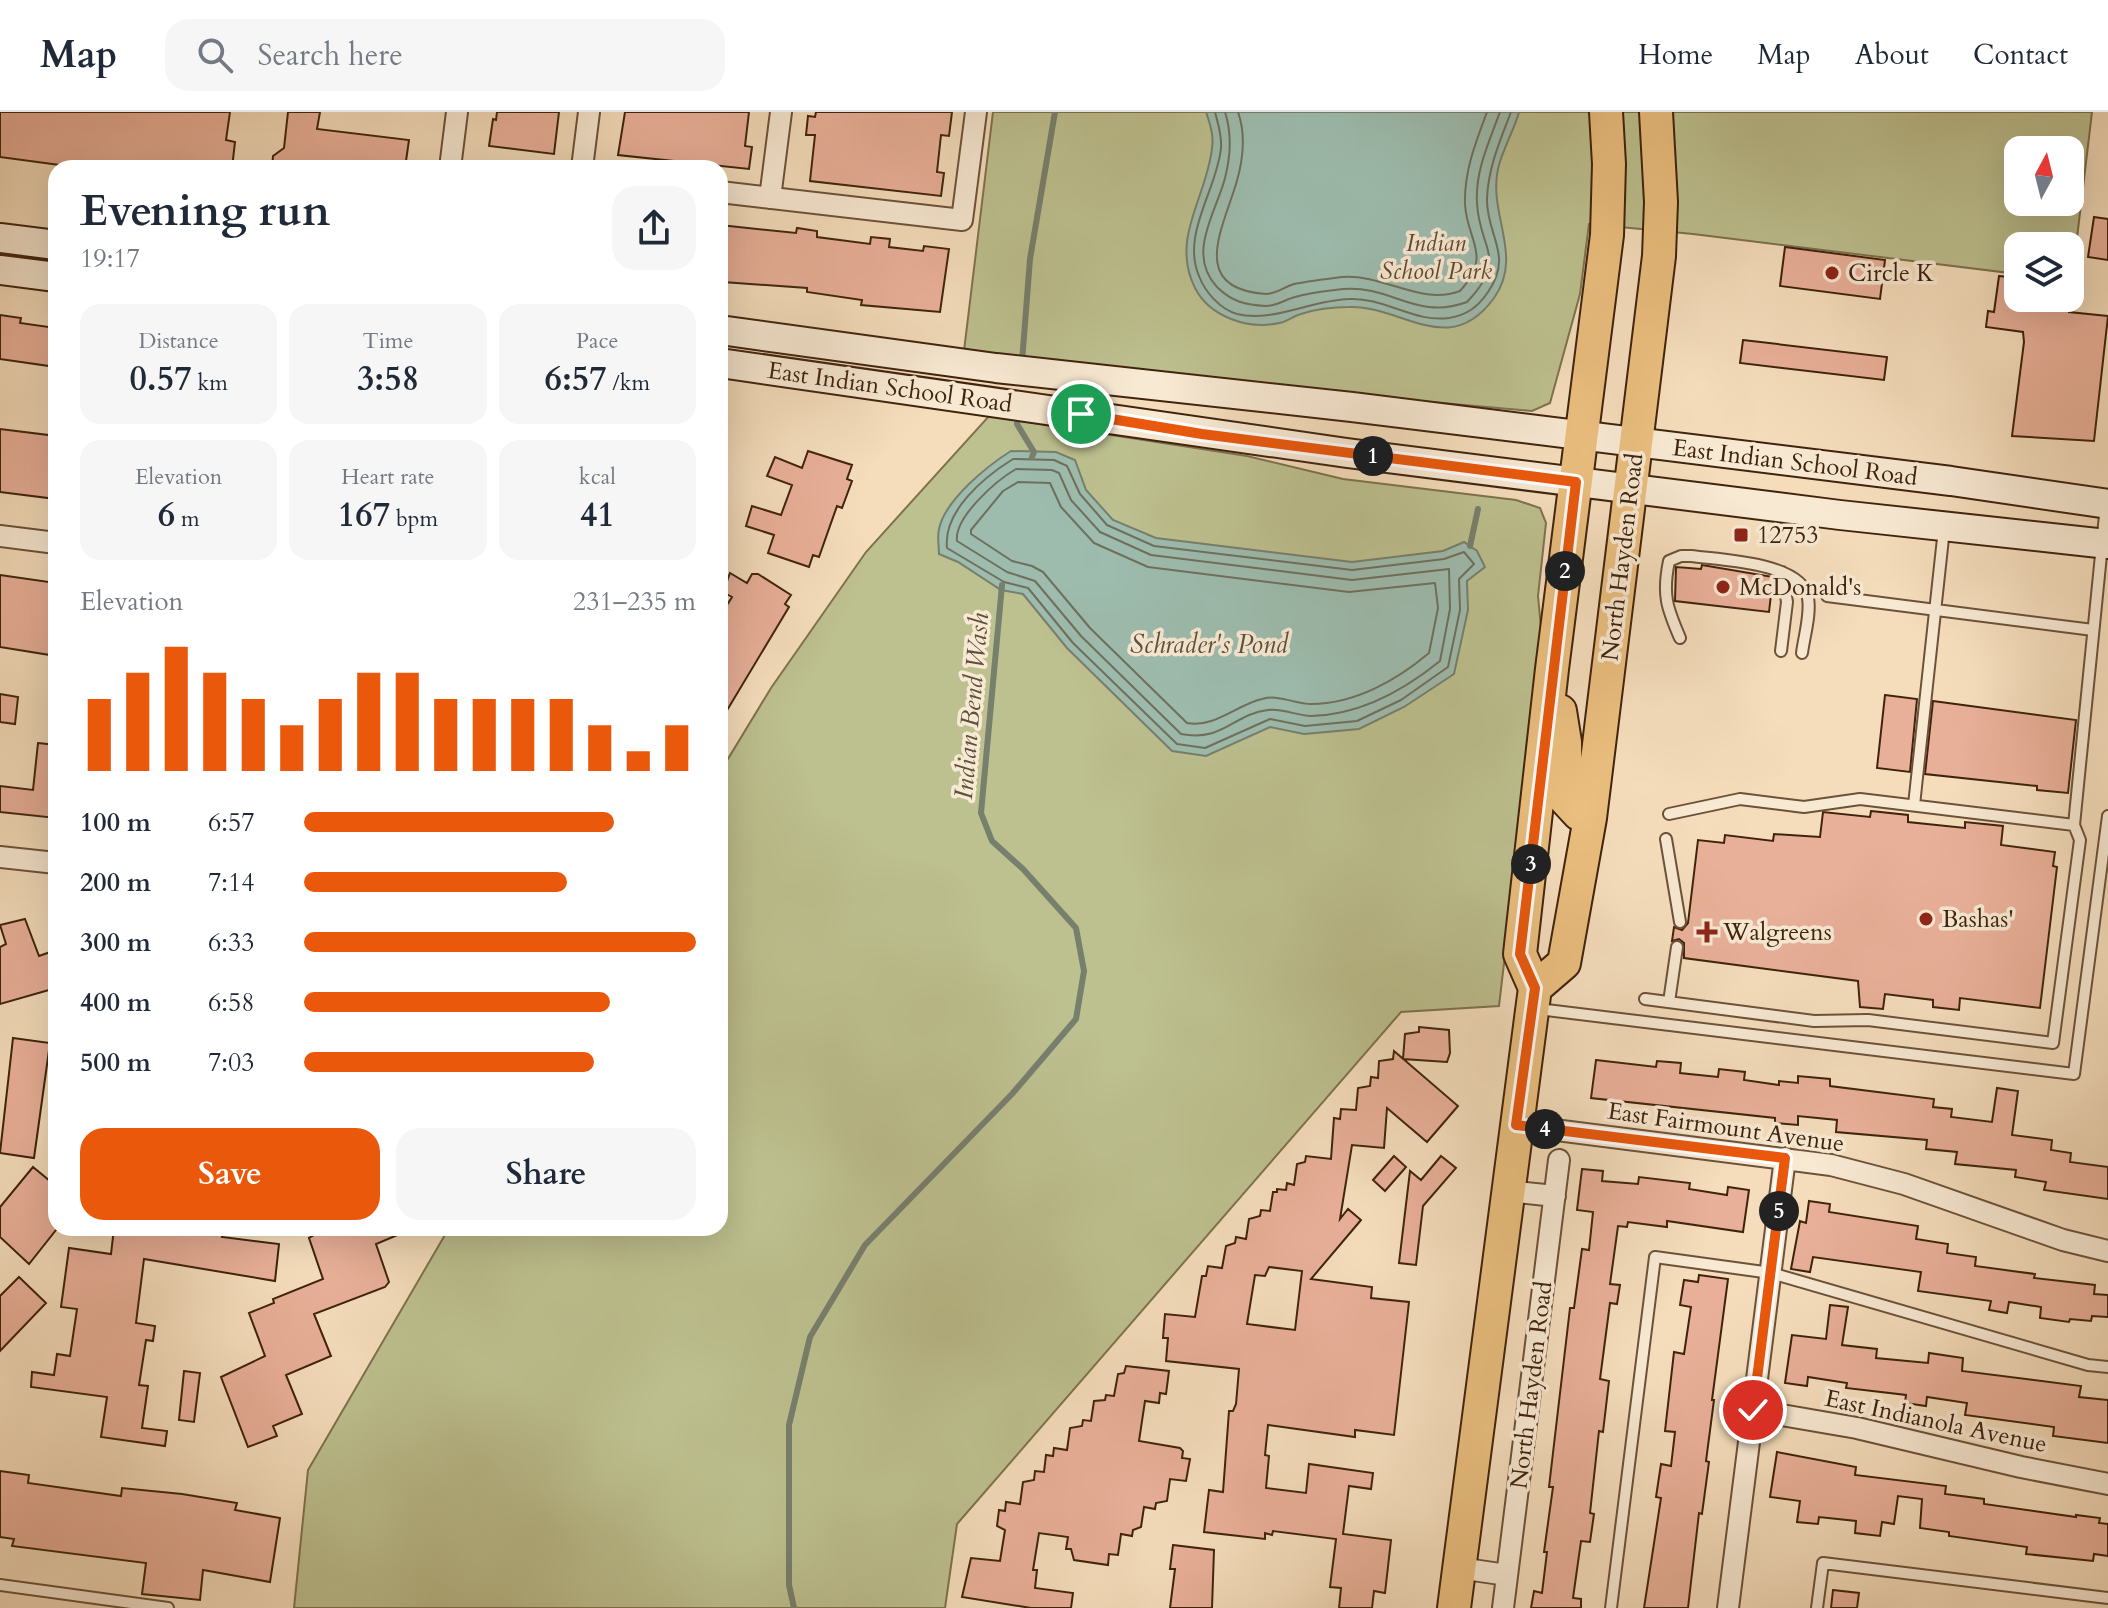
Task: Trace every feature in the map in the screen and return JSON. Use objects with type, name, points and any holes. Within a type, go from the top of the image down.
[{"type":"main road","name":"North Hayden Road","points":[[1454,1608],[1533,998],[1520,954],[1552,669],[1607,235],[1609,164],[1606,112]]},
{"type":"main road","name":"North Hayden Road","points":[[1533,998],[1564,963],[1590,818],[1632,489],[1660,236],[1656,112]]},
{"type":"main road","points":[[0,238],[48,244]]},
{"type":"main road","points":[[0,270],[48,276]]},
{"type":"main road","name":"East Indian School Road","points":[[728,331],[996,368],[1469,421],[2013,489],[2107,504]]},
{"type":"main road","name":"East Indian School Road","points":[[728,364],[1202,434],[1944,527],[2105,543]]},
{"type":"main road","points":[[1552,669],[1565,742],[1566,800],[1579,814],[1590,818]]},
{"type":"street","points":[[451,160],[457,112]]},
{"type":"street","points":[[583,160],[589,112]]},
{"type":"street","points":[[770,198],[781,112]]},
{"type":"street","points":[[728,193],[962,220],[976,112]]},
{"type":"street","points":[[0,536],[48,542]]},
{"type":"street","points":[[0,857],[48,862]]},
{"type":"street","name":"East Fairmount Avenue","points":[[1516,1125],[1831,1165],[1891,1181],[2063,1240],[2108,1251]]},
{"type":"street","points":[[1728,1608],[1785,1158]]},
{"type":"street","name":"North Hayden Road","points":[[1503,1608],[1559,1160]]},
{"type":"street","points":[[1508,1191],[1555,1196]]},
{"type":"street","name":"East Indianola Avenue","points":[[1753,1410],[1857,1428],[2108,1484]]},
{"type":"street","points":[[1459,1568],[1507,1575]]},
{"type":"lane","points":[[1645,999],[1814,1021],[1868,1020],[2053,1043],[2080,840],[2074,825],[2107,504]]},
{"type":"lane","points":[[1914,805],[1944,527]]},
{"type":"lane","points":[[1680,638],[1666,604],[1665,583],[1669,561],[1691,556],[1782,572],[1805,588],[1809,600],[1802,653]]},
{"type":"lane","points":[[1781,651],[1787,602],[1782,572]]},
{"type":"lane","points":[[1827,596],[2093,630]]},
{"type":"lane","points":[[1669,814],[1740,799],[1804,807],[1860,799],[2074,825]]},
{"type":"lane","points":[[1533,998],[2074,1074],[2108,816]]},
{"type":"lane","points":[[1666,839],[1680,922]]},
{"type":"lane","points":[[1669,1002],[1677,947]]},
{"type":"lane","points":[[1611,1608],[1655,1257],[1771,1273],[2088,1365],[2108,1367]]},
{"type":"lane","points":[[1817,1608],[1823,1563],[2108,1598]]},
{"type":"lane","points":[[0,1585],[168,1608]]},
{"type":"green space","name":"Indian School Park","points":[[993,112],[2092,112],[2084,179],[2084,136],[2004,136],[2004,216],[2080,216],[2078,232],[2004,232],[2004,272],[1589,224],[1580,294],[1550,403],[1532,411],[1221,383],[964,351]]},
{"type":"green space","points":[[989,416],[1247,456],[1343,479],[1516,500],[1540,508],[1546,523],[1538,596],[1542,638],[1499,1006],[1401,1012],[957,1524],[945,1608],[294,1608],[308,1470],[444,1236],[728,1236],[728,759],[771,688],[866,552]]},
{"type":"water","points":[[1206,112],[1519,112],[1498,169],[1497,203],[1506,267],[1494,298],[1477,316],[1460,325],[1442,328],[1388,313],[1349,307],[1313,311],[1267,325],[1243,323],[1220,314],[1195,288],[1188,270],[1186,252],[1192,218],[1212,148]]},
{"type":"water","name":"Schrader's Pond","points":[[1011,451],[1056,452],[1075,460],[1086,490],[1113,520],[1156,538],[1352,562],[1443,551],[1464,542],[1477,551],[1485,567],[1467,581],[1468,610],[1454,674],[1404,707],[1359,729],[1304,734],[1270,727],[1206,756],[1172,751],[1067,648],[1023,594],[1001,590],[958,562],[939,554],[939,529],[949,507],[990,465]]},
{"type":"building","points":[[0,112],[230,112],[226,140],[235,142],[233,160],[48,160],[48,163],[0,157]]},
{"type":"building","points":[[288,112],[320,112],[317,129],[409,140],[406,160],[273,160],[273,156],[284,148]]},
{"type":"building","points":[[497,112],[559,112],[554,154],[489,146]]},
{"type":"building","points":[[625,112],[749,112],[745,146],[752,147],[749,169],[728,167],[728,160],[665,160],[618,155]]},
{"type":"building","points":[[816,112],[952,112],[949,136],[941,135],[937,172],[944,173],[941,196],[810,181],[815,135],[806,135],[808,116],[815,117]]},
{"type":"building","points":[[2094,217],[2108,219],[2108,260],[2088,257]]},
{"type":"building","points":[[728,226],[796,233],[797,228],[817,231],[817,237],[870,244],[871,237],[890,239],[889,247],[923,251],[924,246],[949,249],[940,312],[861,305],[862,300],[807,292],[807,288],[728,282]]},
{"type":"building","name":"Circle K","points":[[1785,247],[1885,260],[1880,299],[1780,286]]},
{"type":"building","points":[[1999,276],[2004,277],[2004,312],[2069,312],[2108,316],[2094,441],[2012,436],[2023,332],[1986,327],[1988,311],[1994,312]]},
{"type":"building","points":[[0,315],[21,318],[20,323],[48,327],[48,366],[0,359]]},
{"type":"building","name":"Circle K","points":[[1743,340],[1887,357],[1884,380],[1740,363]]},
{"type":"building","points":[[0,429],[48,435],[48,498],[0,492]]},
{"type":"building","points":[[808,451],[852,465],[847,479],[852,481],[842,508],[837,506],[819,557],[813,555],[809,567],[768,553],[774,535],[746,526],[752,506],[781,515],[792,485],[767,476],[775,457],[802,468]]},
{"type":"building","name":"McDonald's","points":[[1702,565],[1773,577],[1769,612],[1675,601],[1676,567],[1701,569]]},
{"type":"building","points":[[730,573],[747,583],[752,574],[758,574],[791,595],[785,604],[789,607],[728,709],[728,603],[732,597],[728,595]]},
{"type":"building","points":[[0,575],[48,582],[48,655],[0,647]]},
{"type":"building","points":[[0,694],[18,697],[15,724],[0,722]]},
{"type":"building","points":[[1885,695],[1917,699],[1910,772],[1877,768]]},
{"type":"building","points":[[1933,701],[2076,720],[2068,793],[2037,790],[2037,786],[1925,774]]},
{"type":"building","points":[[38,743],[48,744],[48,817],[0,812],[0,786],[33,790]]},
{"type":"building","name":"Bashas'","points":[[1871,811],[1908,815],[1908,822],[1965,828],[1965,822],[2003,826],[2001,845],[2055,852],[2053,866],[2057,867],[2040,1008],[1960,998],[1959,1010],[1933,1007],[1933,1000],[1885,994],[1883,1009],[1860,1007],[1858,981],[1684,958],[1684,943],[1679,939],[1672,941],[1674,927],[1682,930],[1688,923],[1698,840],[1724,843],[1725,835],[1773,841],[1774,834],[1820,837],[1823,812],[1870,817]]},
{"type":"building","points":[[25,919],[39,956],[48,953],[48,990],[0,1004],[0,947],[6,944],[0,925]]},
{"type":"building","points":[[1419,1027],[1449,1030],[1450,1053],[1447,1062],[1403,1059],[1405,1034],[1419,1032]]},
{"type":"building","points":[[13,1038],[48,1043],[34,1158],[0,1153]]},
{"type":"building","points":[[1394,1051],[1458,1106],[1427,1142],[1387,1108],[1384,1148],[1352,1145],[1340,1219],[1348,1209],[1361,1220],[1311,1279],[1372,1287],[1371,1298],[1409,1302],[1394,1435],[1355,1430],[1355,1437],[1268,1425],[1265,1455],[1269,1456],[1266,1488],[1306,1493],[1309,1464],[1373,1473],[1371,1489],[1349,1486],[1343,1534],[1391,1540],[1385,1593],[1374,1591],[1372,1608],[1339,1608],[1341,1588],[1330,1587],[1336,1539],[1273,1531],[1272,1535],[1265,1533],[1265,1539],[1204,1532],[1209,1490],[1223,1492],[1229,1411],[1233,1411],[1236,1404],[1239,1369],[1166,1361],[1168,1338],[1163,1338],[1165,1314],[1195,1317],[1202,1276],[1206,1276],[1208,1266],[1222,1268],[1226,1246],[1235,1243],[1236,1237],[1246,1239],[1249,1219],[1260,1216],[1261,1210],[1270,1211],[1273,1192],[1286,1190],[1287,1183],[1294,1185],[1297,1164],[1305,1162],[1306,1156],[1331,1159],[1334,1118],[1340,1119],[1341,1109],[1356,1110],[1358,1088],[1370,1086],[1371,1077],[1378,1078],[1379,1061],[1393,1059]],"holes":[[[1269,1267],[1302,1271],[1295,1330],[1247,1324],[1255,1275],[1265,1276]]]},
{"type":"building","points":[[1596,1060],[1656,1067],[1657,1061],[1681,1063],[1680,1073],[1718,1077],[1719,1069],[1745,1072],[1744,1080],[1779,1085],[1779,1081],[1798,1083],[1798,1076],[1830,1079],[1830,1086],[1934,1099],[1933,1107],[1952,1109],[1951,1117],[1992,1122],[1997,1088],[2018,1091],[2012,1135],[2052,1140],[2051,1150],[2071,1153],[2070,1162],[2108,1167],[2108,1199],[2044,1190],[2046,1182],[2015,1177],[2016,1170],[1955,1164],[1957,1152],[1926,1149],[1927,1140],[1836,1132],[1837,1120],[1798,1116],[1798,1125],[1775,1123],[1775,1118],[1591,1098]]},
{"type":"building","points":[[1394,1156],[1406,1167],[1385,1191],[1373,1180]]},
{"type":"building","points":[[1441,1156],[1456,1168],[1423,1206],[1416,1265],[1399,1263],[1410,1171],[1421,1180]]},
{"type":"building","points":[[33,1167],[48,1179],[48,1236],[51,1236],[29,1264],[0,1237],[0,1207]]},
{"type":"building","points":[[1582,1169],[1603,1171],[1602,1181],[1638,1184],[1639,1177],[1690,1183],[1689,1189],[1727,1195],[1728,1187],[1749,1190],[1743,1232],[1667,1221],[1667,1227],[1628,1222],[1627,1227],[1618,1226],[1610,1284],[1620,1285],[1617,1304],[1610,1303],[1600,1379],[1609,1381],[1603,1432],[1599,1431],[1590,1513],[1594,1514],[1590,1542],[1581,1541],[1573,1598],[1581,1599],[1581,1608],[1531,1608],[1534,1591],[1542,1593],[1553,1487],[1549,1487],[1570,1308],[1574,1308],[1582,1249],[1589,1250],[1593,1212],[1577,1210]]},
{"type":"building","points":[[1809,1201],[1830,1204],[1829,1212],[1918,1226],[1916,1239],[1948,1244],[1947,1253],[1976,1257],[1975,1266],[2035,1274],[2034,1278],[2095,1285],[2094,1294],[2108,1295],[2108,1317],[2092,1316],[2091,1321],[2070,1319],[2069,1322],[2040,1318],[2041,1307],[2009,1302],[2007,1313],[1989,1310],[1991,1301],[1918,1291],[1921,1272],[1813,1257],[1810,1272],[1791,1269],[1800,1221],[1806,1223]]},
{"type":"building","points":[[113,1236],[222,1236],[279,1244],[275,1281],[144,1259],[136,1323],[155,1326],[153,1341],[146,1340],[139,1385],[148,1386],[142,1428],[167,1431],[165,1446],[101,1437],[107,1397],[31,1387],[32,1372],[54,1375],[57,1354],[70,1356],[77,1309],[61,1307],[69,1248],[111,1254]]},
{"type":"building","points":[[395,1236],[376,1244],[389,1282],[385,1287],[314,1314],[331,1356],[286,1375],[302,1414],[273,1426],[277,1436],[248,1447],[221,1377],[265,1356],[249,1313],[274,1303],[273,1299],[323,1279],[309,1238]]},
{"type":"building","points":[[1699,1275],[1728,1279],[1712,1400],[1706,1461],[1709,1462],[1702,1514],[1699,1513],[1688,1608],[1644,1608],[1661,1498],[1656,1497],[1661,1464],[1671,1466],[1675,1432],[1665,1431],[1674,1352],[1684,1354],[1691,1307],[1680,1305],[1684,1280],[1698,1282]]},
{"type":"building","points":[[19,1277],[46,1303],[0,1351],[0,1296]]},
{"type":"building","points":[[1830,1305],[1848,1307],[1842,1345],[1877,1349],[1876,1358],[1928,1363],[1929,1353],[1963,1358],[1962,1371],[2081,1386],[2079,1397],[2108,1400],[2108,1443],[2053,1436],[2054,1427],[1965,1415],[1967,1403],[1927,1397],[1926,1406],[1905,1403],[1906,1395],[1846,1388],[1847,1383],[1808,1377],[1807,1386],[1785,1383],[1792,1335],[1826,1339]]},
{"type":"building","points":[[1126,1366],[1169,1371],[1166,1394],[1160,1393],[1159,1403],[1145,1401],[1139,1441],[1180,1448],[1182,1458],[1190,1459],[1186,1481],[1170,1479],[1167,1501],[1156,1503],[1155,1509],[1144,1507],[1141,1527],[1133,1530],[1132,1536],[1121,1534],[1118,1555],[1109,1554],[1108,1565],[1074,1560],[1071,1549],[1066,1549],[1068,1537],[1039,1533],[1033,1570],[1037,1570],[1035,1588],[1073,1593],[1071,1608],[1031,1608],[962,1597],[971,1558],[1000,1561],[1005,1530],[997,1526],[999,1510],[1005,1511],[1006,1502],[1020,1504],[1023,1482],[1034,1480],[1035,1471],[1044,1472],[1046,1455],[1053,1456],[1054,1448],[1067,1450],[1070,1428],[1082,1426],[1083,1420],[1091,1421],[1094,1401],[1105,1400],[1106,1395],[1114,1396],[1118,1374],[1124,1373]]},
{"type":"building","points":[[184,1371],[200,1373],[194,1422],[179,1420]]},
{"type":"building","points":[[1777,1452],[1856,1467],[1855,1475],[1946,1486],[1945,1494],[1984,1499],[1984,1504],[2100,1518],[2099,1523],[2108,1524],[2108,1556],[2094,1554],[2093,1561],[2026,1554],[2027,1547],[1949,1536],[1949,1532],[1920,1528],[1922,1499],[1898,1496],[1894,1524],[1882,1522],[1880,1536],[1855,1533],[1856,1521],[1819,1517],[1818,1524],[1797,1522],[1800,1501],[1770,1497]]},
{"type":"building","points":[[0,1471],[29,1475],[28,1483],[121,1496],[122,1488],[237,1503],[235,1510],[280,1518],[270,1582],[203,1570],[200,1600],[142,1594],[146,1563],[12,1546],[14,1539],[0,1537]]},
{"type":"building","points":[[1173,1545],[1214,1550],[1212,1608],[1170,1608],[1175,1569],[1170,1569]]},
{"type":"building","points":[[1833,1590],[1859,1593],[1857,1608],[1831,1608]]},
{"type":"waterway","name":"Indian Bend Wash","points":[[1022,362],[1030,259],[1055,112]]},
{"type":"waterway","name":"Indian Bend Wash","points":[[1018,413],[1017,424],[1034,452],[1032,457]]},
{"type":"waterway","points":[[1470,546],[1478,509]]},
{"type":"waterway","name":"Indian Bend Wash","points":[[794,1608],[789,1585],[789,1425],[810,1337],[865,1245],[1012,1094],[1076,1019],[1084,971],[1076,928],[1023,869],[992,841],[981,813],[1002,585]]},
{"type":"place","name":"Circle K","points":[[1832,273]]},
{"type":"place","name":"12753","points":[[1741,535]]},
{"type":"place","name":"McDonald's","points":[[1723,587]]},
{"type":"place","name":"Bashas'","points":[[1926,919]]},
{"type":"place","name":"Walgreens","points":[[1707,932]]},
{"type":"route","points":[[1081,414],[1202,434],[1576,482],[1520,954],[1535,988],[1516,1125],[1785,1158],[1753,1410]]}]
